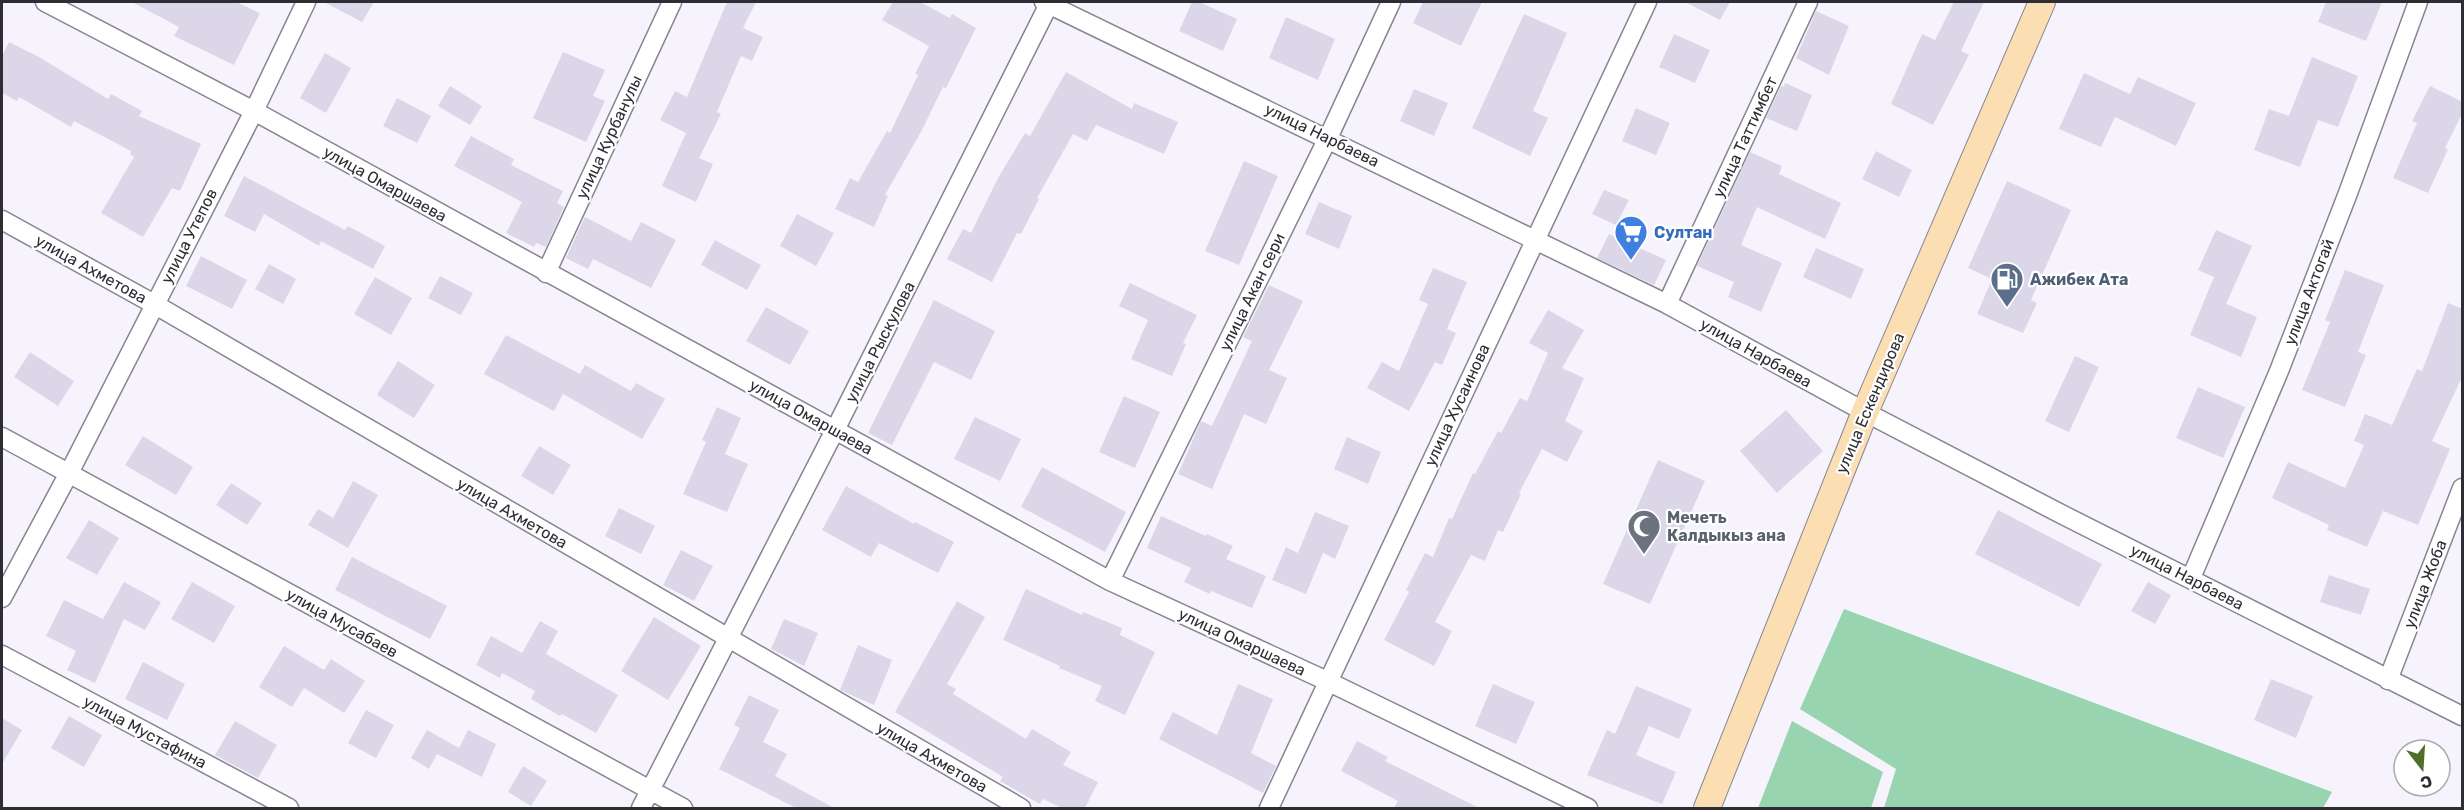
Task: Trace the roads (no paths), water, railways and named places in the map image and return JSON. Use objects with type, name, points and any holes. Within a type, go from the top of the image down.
[{"type":"street","name":"улица Омаршаева","points":[[45,2],[254,111],[1110,581],[1327,681],[1588,808]]},
{"type":"street","name":"улица Утепов","points":[[2,598],[69,473],[254,111],[306,2]]},
{"type":"street","name":"улица Курбанулы","points":[[546,273],[672,2]]},
{"type":"street","name":"улица Нарбаева","points":[[1048,2],[1667,304],[1865,412],[2388,680],[2463,716]]},
{"type":"street","name":"улица Рыскулова","points":[[641,808],[835,430],[1048,2]]},
{"type":"street","name":"улица Акан сери","points":[[1110,581],[1328,138],[1390,2]]},
{"type":"street","name":"улица Хусаинова","points":[[1269,808],[1647,2]]},
{"type":"street","name":"улица Таттимбет","points":[[1667,304],[1808,2]]},
{"type":"street","name":"улица Ескендирова","points":[[1707,808],[1865,412],[2042,2]]},
{"type":"street","name":"улица Актогай","points":[[2191,579],[2279,371],[2348,193],[2418,2]]},
{"type":"street","name":"улица Ахметова","points":[[2,220],[154,304],[1021,808]]},
{"type":"street","name":"улица Мусабаев","points":[[2,437],[683,808]]},
{"type":"street","name":"улица Жоба","points":[[2388,680],[2463,488]]},
{"type":"street","name":"улица Мустафина","points":[[2,654],[289,808]]},
{"type":"place","name":"Султан","points":[[1631,261]]},
{"type":"place","name":"Ажибек Ата","points":[[2007,308]]},
{"type":"place","name":"Мечеть Калдыкыз ана","points":[[1644,555]]}]
